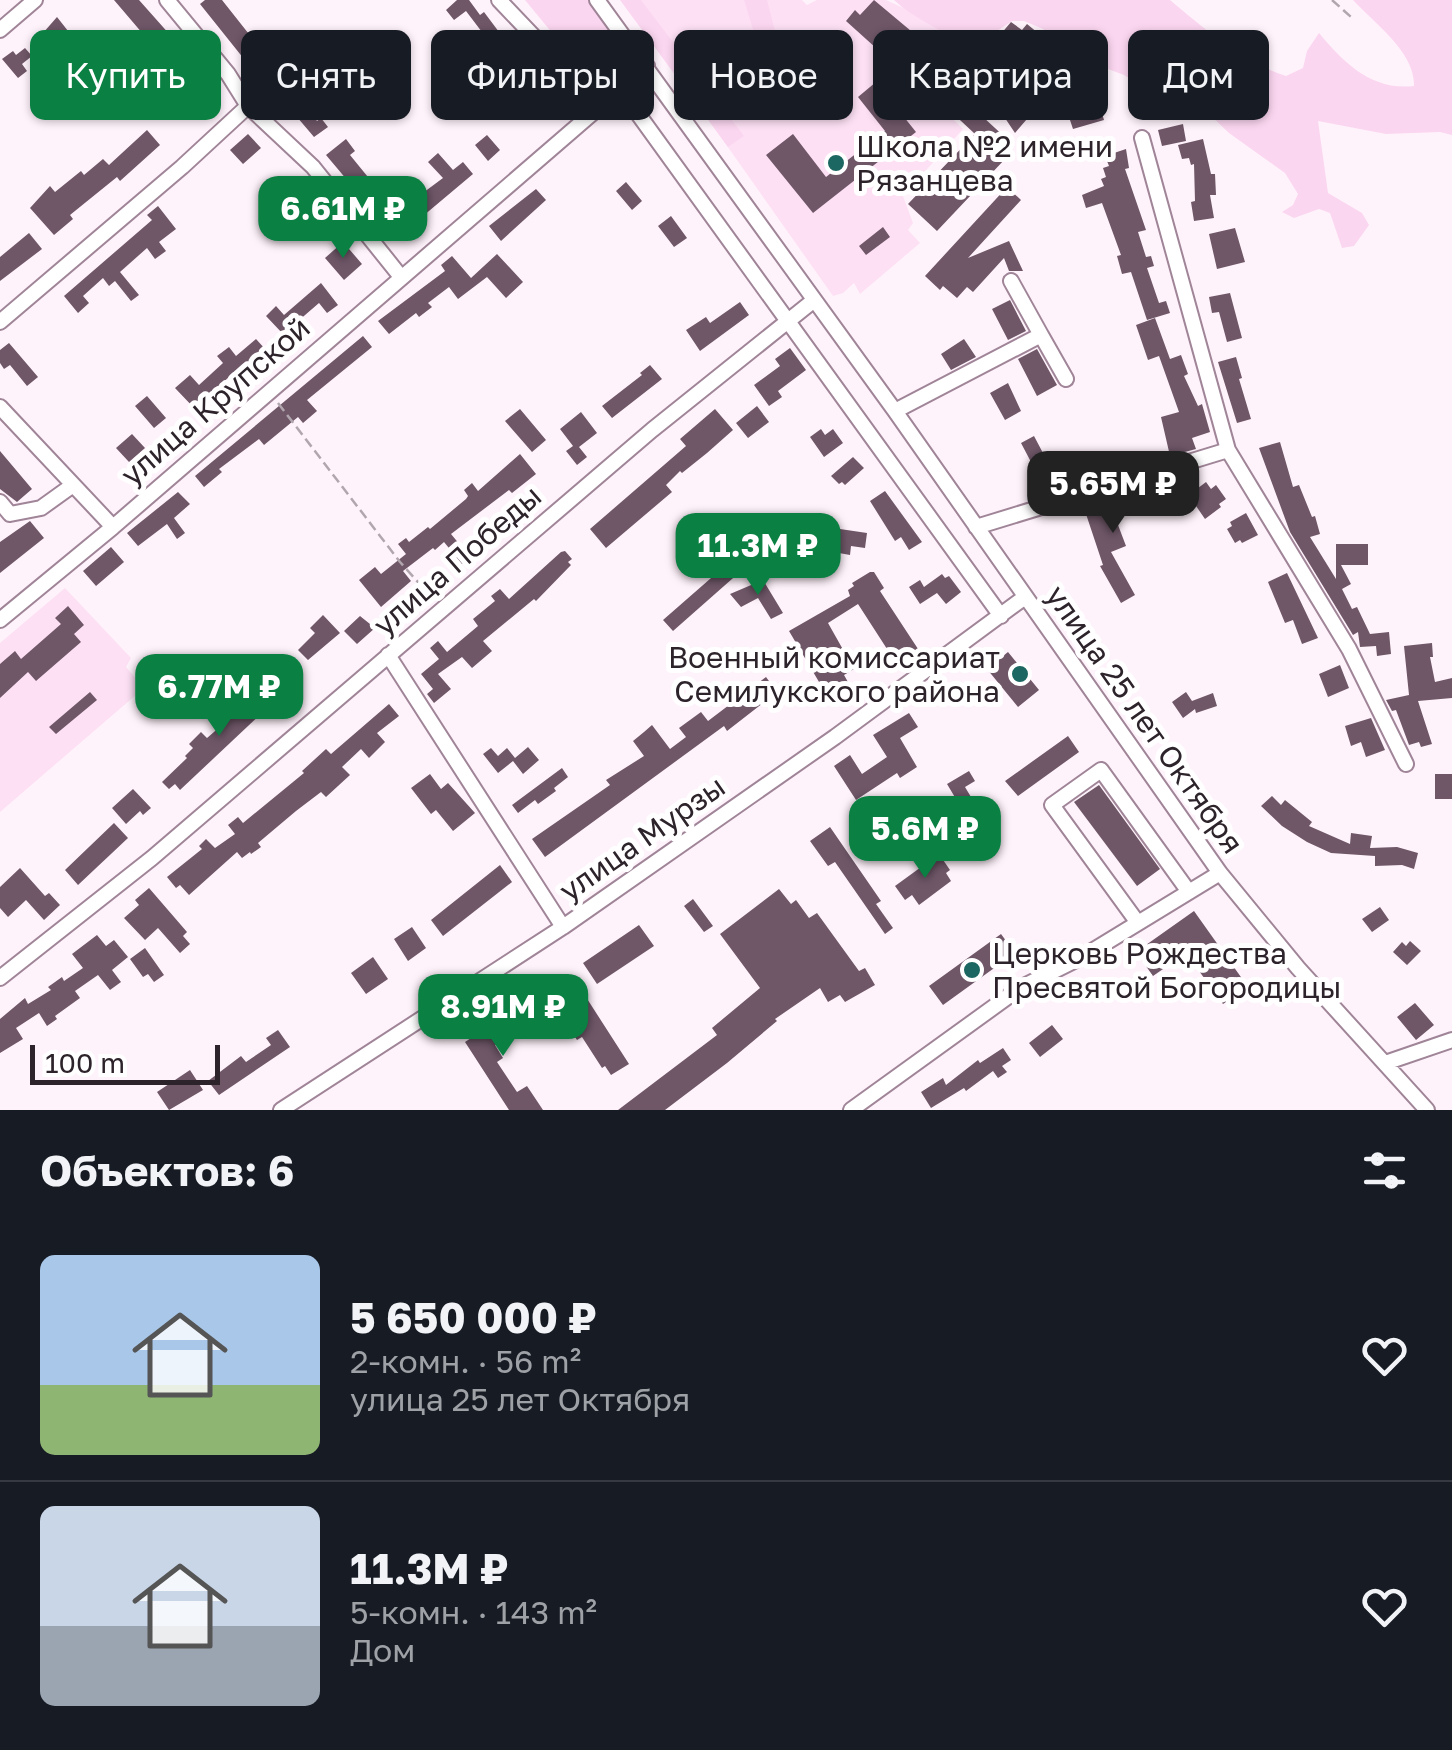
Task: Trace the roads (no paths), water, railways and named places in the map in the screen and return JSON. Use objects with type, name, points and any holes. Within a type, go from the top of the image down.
[{"type":"street","points":[[0,30],[35,0]]},
{"type":"street","points":[[167,0],[241,95]]},
{"type":"street","points":[[499,0],[528,30]]},
{"type":"street","name":"улица 25 лет Октября","points":[[597,0],[620,30]]},
{"type":"street","name":"улица 25 лет Октября","points":[[654,76],[1220,873],[1298,968],[1427,1110]]},
{"type":"street","points":[[0,322],[241,112]]},
{"type":"street","points":[[263,120],[314,167],[402,277]]},
{"type":"street","name":"улица Крупской","points":[[0,620],[113,527],[582,120]]},
{"type":"street","points":[[642,120],[1001,616]]},
{"type":"street","points":[[1142,138],[1228,450],[1349,649],[1406,764]]},
{"type":"street","points":[[1011,281],[1066,379]]},
{"type":"street","name":"улица Победы","points":[[0,978],[152,858],[652,430],[813,302]]},
{"type":"street","points":[[895,412],[1042,335]]},
{"type":"street","points":[[0,408],[113,527]]},
{"type":"street","points":[[976,527],[1228,450]]},
{"type":"street","points":[[0,502],[5,518],[41,508],[73,485]]},
{"type":"street","name":"улица Мурзы","points":[[280,1110],[562,928],[1025,597]]},
{"type":"street","points":[[388,655],[562,928]]},
{"type":"street","points":[[1138,923],[1052,805],[1101,770],[1189,892]]},
{"type":"street","points":[[851,1110],[1020,988],[1084,956],[1220,873]]},
{"type":"street","points":[[1385,1064],[1452,1040]]},
{"type":"place","name":"Школа №2 имени Рязанцева","points":[[836,163]]},
{"type":"place","name":"Военный комиссариат Семилукского района","points":[[1020,674]]},
{"type":"place","name":"Церковь Рождества Пресвятой Богородицы","points":[[972,970]]}]
